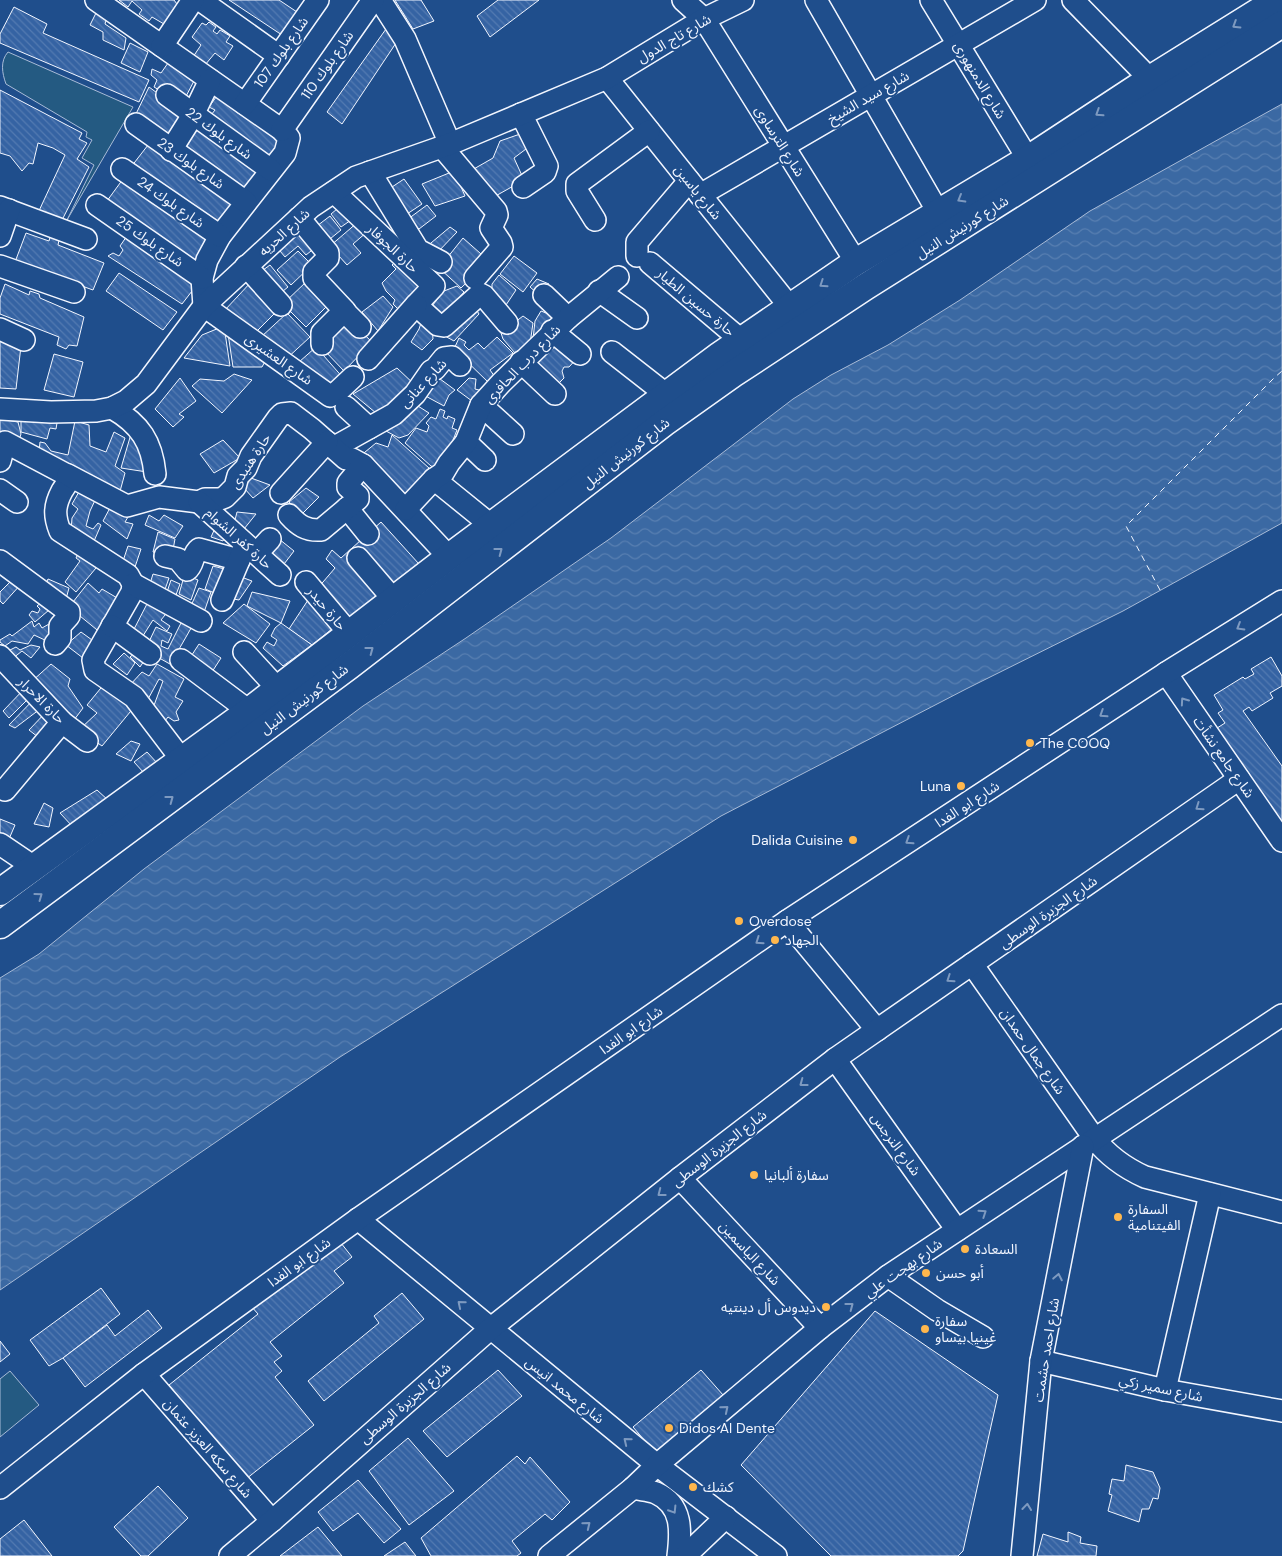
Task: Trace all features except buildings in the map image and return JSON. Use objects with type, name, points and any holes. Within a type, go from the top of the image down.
[{"type":"main road","name":"شارع كورنيش النيل","points":[[0,892],[249,711],[449,557],[741,340],[856,262],[1028,159],[1268,3]]},
{"type":"main road","name":"شارع كورنيش النيل","points":[[0,925],[349,666],[664,423],[733,374],[865,287],[1282,24]]},
{"type":"street","points":[[96,0],[245,104],[284,132],[289,138],[285,153],[220,236],[207,260],[202,278],[204,306]]},
{"type":"street","points":[[162,46],[193,0]]},
{"type":"street","points":[[200,0],[279,56]]},
{"type":"street","name":"شارع بلوك 110","points":[[284,132],[373,0]]},
{"type":"street","points":[[380,0],[405,39],[446,146],[496,211],[497,215],[490,228],[502,247],[475,278]]},
{"type":"street","name":"شارع الترساوى","points":[[683,0],[704,19],[856,262]]},
{"type":"street","name":"شارع تاج الدول","points":[[607,78],[704,19],[743,0]]},
{"type":"street","points":[[816,0],[938,212]]},
{"type":"street","name":"شارع الدمنهورى","points":[[931,0],[1028,159]]},
{"type":"street","name":"شارع سيد الشيخ","points":[[644,260],[637,242],[695,188],[783,147],[1035,0]]},
{"type":"street","points":[[1073,0],[1150,79]]},
{"type":"street","name":"شارع بلوك 107","points":[[245,104],[279,56],[313,2]]},
{"type":"street","name":"شارع الحريه","points":[[0,409],[76,412],[112,408],[126,401],[146,384],[204,306],[311,207],[356,177],[446,146],[607,78]]},
{"type":"street","name":"شارع ياسين","points":[[607,78],[790,307]]},
{"type":"street","points":[[171,150],[210,80]]},
{"type":"street","name":"شارع بلوك 22","points":[[168,95],[271,170]]},
{"type":"street","points":[[521,114],[547,166],[545,172],[523,187]]},
{"type":"street","name":"شارع بلوك 23","points":[[136,124],[246,202]]},
{"type":"street","points":[[595,220],[577,191],[577,184],[649,131]]},
{"type":"street","name":"شارع بلوك 24","points":[[122,168],[220,236]]},
{"type":"street","points":[[370,172],[418,250],[441,262]]},
{"type":"street","name":"حارة الجوفار","points":[[334,192],[434,286],[403,313],[368,359]]},
{"type":"street","name":"شارع بلوك 25","points":[[97,205],[202,278]]},
{"type":"street","points":[[0,236],[5,209],[86,239]]},
{"type":"street","points":[[299,218],[328,253],[328,258],[314,272],[314,278],[360,327]]},
{"type":"street","name":"حارة حسين الطيار","points":[[644,260],[741,340]]},
{"type":"street","points":[[0,266],[74,292]]},
{"type":"street","points":[[246,266],[281,305]]},
{"type":"street","name":"شارع درب الحافرى","points":[[406,509],[434,479],[443,473],[466,442],[481,405],[560,324],[618,277]]},
{"type":"street","points":[[599,291],[637,318]]},
{"type":"street","points":[[403,313],[444,326],[480,294],[484,296],[507,323]]},
{"type":"street","points":[[544,295],[580,354]]},
{"type":"street","name":"شارع العشيرى","points":[[204,306],[330,396],[336,393],[352,377]]},
{"type":"street","points":[[322,344],[322,333],[345,311]]},
{"type":"street","points":[[0,329],[24,340]]},
{"type":"street","points":[[612,352],[667,395]]},
{"type":"street","name":"شارع عنانى","points":[[281,493],[330,445],[369,428],[394,414],[415,394],[430,371],[435,369],[444,358],[452,358],[460,365]]},
{"type":"street","points":[[521,362],[555,394]]},
{"type":"street","name":"حارة هنيدى","points":[[3,452],[68,475],[127,506],[159,497],[199,502],[211,498],[220,499],[225,497],[234,487],[238,476],[246,468],[251,456],[278,418],[291,405],[290,412],[346,459],[352,459],[363,465],[449,557]]},
{"type":"street","points":[[481,405],[513,434]]},
{"type":"street","points":[[346,407],[369,428]]},
{"type":"street","points":[[112,408],[127,416],[139,428],[151,450],[155,474]]},
{"type":"street","points":[[466,442],[485,460]]},
{"type":"street","points":[[289,514],[298,525],[321,530],[359,498],[348,486],[348,483],[363,465]]},
{"type":"street","points":[[68,475],[69,481],[61,493],[56,510],[55,520],[60,531],[128,575],[133,584],[201,621]]},
{"type":"street","points":[[434,479],[492,526]]},
{"type":"street","points":[[0,490],[17,502]]},
{"type":"street","name":"حارة كفر الشوام","points":[[199,502],[280,575]]},
{"type":"street","points":[[347,508],[368,534]]},
{"type":"street","points":[[165,556],[178,559],[188,570],[191,567],[196,551],[199,549],[253,549]]},
{"type":"street","points":[[222,600],[253,549]]},
{"type":"street","points":[[358,558],[394,600]]},
{"type":"street","points":[[0,561],[69,612],[69,616],[60,626],[60,638],[55,644]]},
{"type":"street","name":"حارة حيدر","points":[[306,582],[349,634]]},
{"type":"street","points":[[133,584],[132,592],[93,660],[95,670],[134,697],[182,760]]},
{"type":"street","name":"شارع ابو الفدا","points":[[0,1488],[144,1374],[358,1219],[787,921],[1166,673],[1282,601]]},
{"type":"street","points":[[112,626],[150,654]]},
{"type":"street","points":[[244,652],[278,689]]},
{"type":"street","points":[[181,660],[249,711]]},
{"type":"street","name":"حارة الاحرار","points":[[4,668],[62,722],[88,741]]},
{"type":"street","name":"شارع جامع نشأت","points":[[1166,673],[1282,841]]},
{"type":"street","points":[[5,790],[62,722]]},
{"type":"street","name":"شارع الجزيرة الوسطى","points":[[230,1556],[272,1522],[490,1329],[680,1178],[835,1059],[1239,779]]},
{"type":"street","points":[[0,844],[34,867]]},
{"type":"street","points":[[787,921],[876,1030]]},
{"type":"street","name":"شارع جمال حمدان","points":[[972,964],[1089,1142],[1133,1172],[1145,1177],[1282,1212]]},
{"type":"street","name":"شارع بهجت علي","points":[[550,1556],[633,1488],[657,1465],[820,1328],[888,1276],[1282,1015]]},
{"type":"street","name":"شارع النرجس","points":[[835,1059],[958,1230]]},
{"type":"street","name":"شارع احمد حشمت","points":[[1022,1556],[1042,1361],[1089,1142]]},
{"type":"street","name":"شارع الياسمين","points":[[680,1178],[820,1328]]},
{"type":"street","points":[[1164,1390],[1210,1194]]},
{"type":"street","name":"شارع محمد انيس","points":[[358,1219],[657,1465],[776,1556]]},
{"type":"street","points":[[888,1276],[937,1310],[983,1337]]},
{"type":"street","name":"شارع سمير زكي","points":[[1042,1361],[1164,1390],[1282,1411]]},
{"type":"street","name":"شارع سكه العزيز عثمان","points":[[144,1374],[272,1522]]},
{"type":"street","points":[[633,1488],[656,1493],[671,1504],[680,1520],[678,1556]]},
{"type":"street","points":[[685,1556],[726,1517]]},
{"type":"shaded area","points":[[8,52],[133,107],[67,220],[94,165],[82,158],[92,140],[86,137],[87,132],[6,84],[2,67]]},
{"type":"shaded area","points":[[10,1371],[39,1405],[0,1437],[0,1379]]},
{"type":"water","points":[[1282,104],[1282,523],[1123,611],[966,689],[721,816],[340,1057],[0,1290],[0,978],[39,954],[144,869],[363,706],[611,538],[793,399],[831,375],[888,345],[960,300],[1090,211]]},
{"type":"ferry route","points":[[1160,590],[1126,526],[1282,371]]},
{"type":"place","name":"The COOQ","points":[[1030,743]]},
{"type":"place","name":"Luna","points":[[961,786]]},
{"type":"place","name":"Dalida Cuisine","points":[[853,840]]},
{"type":"place","name":"Overdose","points":[[739,921]]},
{"type":"place","name":"الجهاد","points":[[775,940]]},
{"type":"place","name":"سفارة ألبانيا","points":[[754,1175]]},
{"type":"place","name":"السفارة الفيتنامية","points":[[1118,1217]]},
{"type":"place","name":"السعادة","points":[[965,1249]]},
{"type":"place","name":"أبو حسن","points":[[926,1273]]},
{"type":"place","name":"ديدوس أل دينتيه","points":[[826,1307]]},
{"type":"place","name":"سفارة غينيا بيساو","points":[[925,1329]]},
{"type":"place","name":"Didos Al Dente","points":[[669,1428]]},
{"type":"place","name":"كشك","points":[[693,1487]]}]
